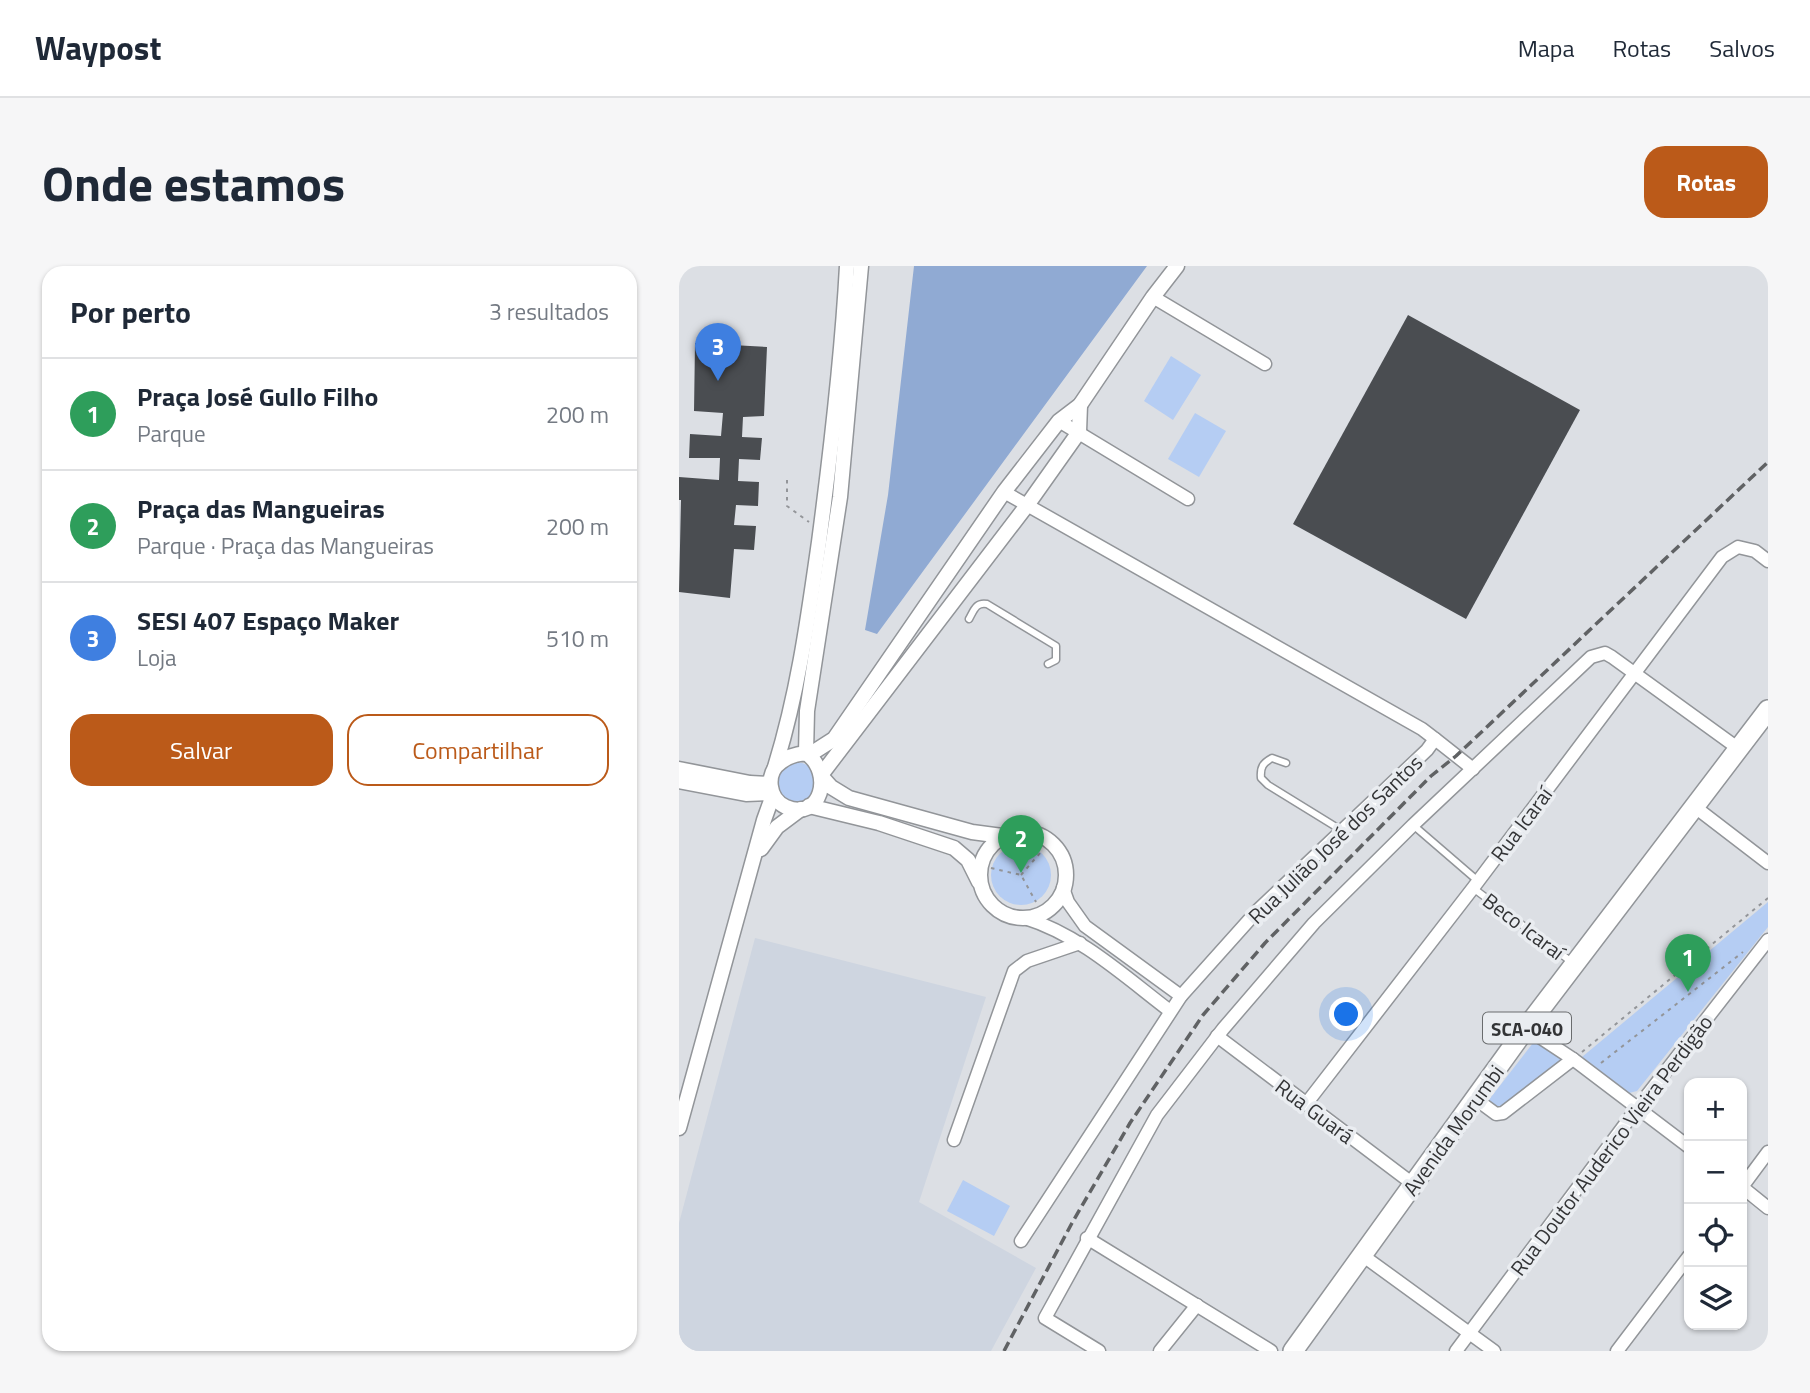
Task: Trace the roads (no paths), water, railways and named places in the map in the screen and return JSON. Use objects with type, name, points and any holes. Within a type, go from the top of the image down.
[{"type":"main road","name":"Avenida Morumbi","points":[[1293,1351],[1527,1028],[1768,710]]},
{"type":"street","points":[[679,1128],[754,863],[802,660],[827,480],[847,266]]},
{"type":"street","points":[[861,266],[840,497],[807,711],[808,754],[831,787],[849,798],[972,832],[1002,836]]},
{"type":"street","points":[[775,767],[789,757],[808,754],[834,738],[1004,492],[1059,421],[1080,405],[1177,266]]},
{"type":"street","points":[[1153,297],[1265,364]]},
{"type":"street","points":[[754,863],[773,832],[820,793],[822,776],[1028,504],[1079,432],[1080,405]]},
{"type":"street","points":[[1059,421],[1188,499]]},
{"type":"street","name":"Rua Julião José dos Santos","points":[[1004,492],[1422,729],[1435,739],[1427,750],[1258,910],[1181,996],[1021,1241]]},
{"type":"street","name":"Rua Icaraí","points":[[1305,1104],[1476,885],[1722,557],[1738,547],[1755,551],[1768,561]]},
{"type":"street","points":[[1099,1351],[1045,1318],[1157,1115],[1217,1036],[1314,923],[1413,825],[1591,657],[1605,653],[1612,657],[1739,750]]},
{"type":"street","points":[[1435,739],[1473,769]]},
{"type":"street","points":[[679,769],[751,783],[772,791],[785,806],[805,807],[879,823],[954,848],[973,868],[980,885],[986,898],[996,909],[1008,916],[1036,917],[1059,900],[1066,872],[1063,858],[1055,846],[1044,837],[1030,832],[1002,836],[991,845],[983,857],[979,871],[980,885]]},
{"type":"street","points":[[679,781],[746,794],[772,791]]},
{"type":"street","points":[[1695,807],[1768,863]]},
{"type":"street","points":[[1063,888],[1068,902],[1084,926],[1181,996]]},
{"type":"street","points":[[1025,918],[1063,932],[1170,1011]]},
{"type":"street","name":"Rua Doutor Auderico Vieira Perdigão","points":[[1456,1351],[1638,1107],[1768,940]]},
{"type":"street","points":[[954,1140],[1014,971],[1027,961],[1080,943]]},
{"type":"street","points":[[1527,1028],[1573,1059],[1684,1143]]},
{"type":"street","name":"Rua Guará","points":[[1217,1036],[1413,1184]]},
{"type":"street","points":[[1477,1100],[1496,1114],[1503,1114],[1573,1059]]},
{"type":"street","points":[[1747,1180],[1768,1152]]},
{"type":"street","points":[[1747,1191],[1768,1208]]},
{"type":"street","points":[[1087,1238],[1271,1351]]},
{"type":"street","points":[[1362,1255],[1494,1351]]},
{"type":"street","points":[[1618,1351],[1684,1263]]},
{"type":"street","points":[[1160,1351],[1197,1305]]},
{"type":"lane","points":[[969,619],[977,605],[987,604],[1056,646],[1056,660],[1048,664]]},
{"type":"lane","points":[[1286,763],[1272,758],[1266,761],[1261,769],[1261,778],[1341,830]]},
{"type":"lane","name":"Beco Icaraí","points":[[1413,825],[1476,885],[1575,964]]},
{"type":"railway","points":[[1004,1351],[1072,1223],[1130,1123],[1203,1015],[1265,943],[1431,776],[1456,756],[1768,462]]},
{"type":"place","name":"SESI 407 Espaço Maker","points":[[718,381]]},
{"type":"place","name":"Praça das Mangueiras","points":[[1021,873]]},
{"type":"place","name":"Praça José Gullo Filho","points":[[1688,992]]}]
